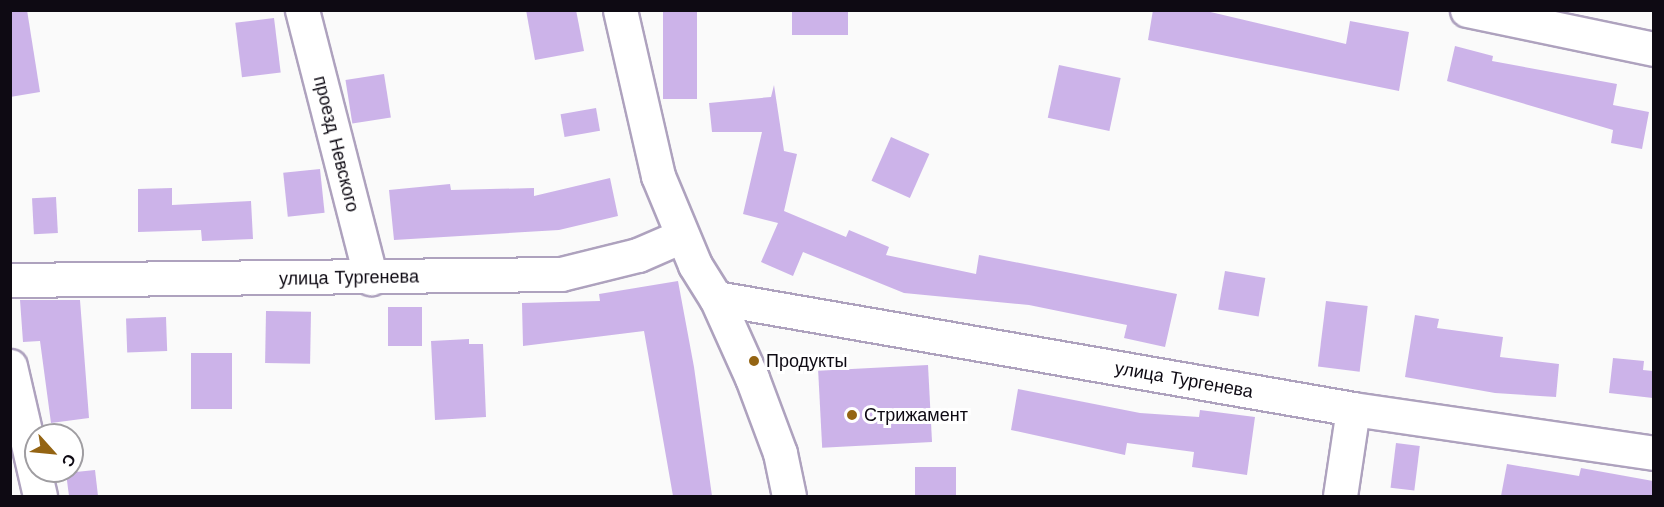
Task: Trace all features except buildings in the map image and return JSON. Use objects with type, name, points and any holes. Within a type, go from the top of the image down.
[{"type":"street","name":"проезд Невского","points":[[302,10],[371,278]]},
{"type":"street","points":[[620,10],[642,119],[682,236],[716,298],[772,432],[789,496]]},
{"type":"street","points":[[1467,10],[1653,49]]},
{"type":"street","name":"улица Тургенева","points":[[10,280],[371,278],[561,274],[638,255],[682,236]]},
{"type":"street","name":"улица Тургенева","points":[[716,298],[1353,409],[1653,453]]},
{"type":"street","points":[[10,366],[40,496]]},
{"type":"street","points":[[1340,496],[1353,409]]},
{"type":"place","name":"Продукты","points":[[754,361]]},
{"type":"place","name":"Стрижамент","points":[[852,415]]}]
